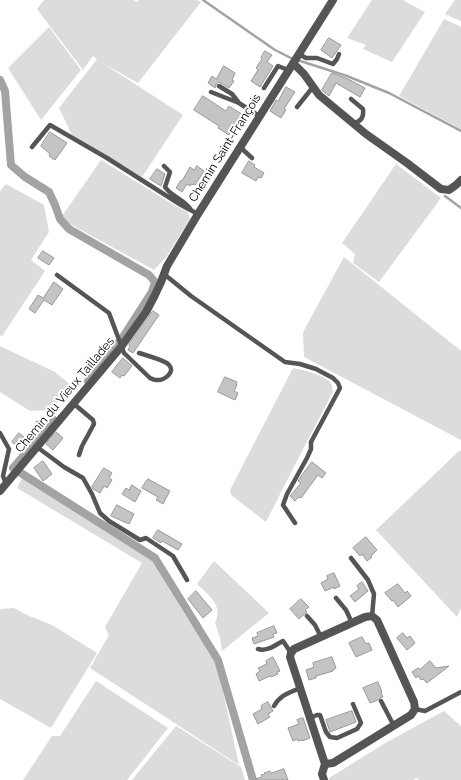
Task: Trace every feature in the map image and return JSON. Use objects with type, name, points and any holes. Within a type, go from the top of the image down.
[{"type":"street","name":"Chemin Saint-François","points":[[146,312],[167,266],[195,212],[240,147],[333,0]]},
{"type":"street","points":[[294,61],[320,95],[366,134],[441,189],[449,190],[461,180]]},
{"type":"street","name":"Chemin du Vieux Taillades","points":[[3,488],[121,347],[146,312]]},
{"type":"street","points":[[324,780],[322,774],[325,764],[290,657],[291,653],[294,649],[365,617],[372,616],[378,620],[414,702],[415,709],[411,715],[394,726],[333,763],[325,764]]},
{"type":"lane","points":[[264,88],[278,66],[306,58],[317,58],[333,64],[338,59],[339,54]]},
{"type":"lane","points":[[219,86],[232,94],[239,103]]},
{"type":"lane","points":[[297,107],[313,87]]},
{"type":"lane","points":[[211,92],[239,103],[259,116]]},
{"type":"lane","points":[[351,99],[363,109],[362,118],[353,123]]},
{"type":"lane","points":[[32,147],[50,125],[107,158],[181,205],[195,212]]},
{"type":"lane","points":[[240,147],[252,158]]},
{"type":"lane","points":[[164,166],[170,172],[165,187],[169,192],[188,205],[195,212]]},
{"type":"lane","points":[[164,274],[191,296],[285,362],[300,364],[316,369],[333,378],[338,383],[340,388],[311,442],[311,449],[307,458],[287,494],[283,505],[295,523]]},
{"type":"lane","points":[[57,275],[109,313],[124,353],[150,378],[160,380],[170,374],[170,366],[166,362],[139,353]]},
{"type":"lane","points":[[74,404],[93,420],[94,424],[82,446],[79,455]]},
{"type":"lane","points":[[0,433],[9,449],[3,476],[3,488]]},
{"type":"lane","points":[[37,447],[64,467],[83,478],[100,513],[109,522],[140,540],[146,538],[173,556],[187,580]]},
{"type":"lane","points":[[351,558],[368,580],[374,594],[372,616]]},
{"type":"lane","points":[[336,598],[346,610],[352,623]]},
{"type":"lane","points":[[308,616],[315,624],[321,637]]},
{"type":"lane","points":[[258,649],[267,649],[283,641],[291,653]]},
{"type":"lane","points":[[274,706],[283,696],[300,688]]},
{"type":"lane","points":[[415,709],[425,711],[461,692]]},
{"type":"lane","points":[[381,701],[394,726]]},
{"type":"lane","points":[[310,718],[320,715],[326,732],[330,737],[337,738],[358,729],[361,723],[353,704]]},
{"type":"shaded area","points":[[44,0],[134,0],[137,2],[139,0],[197,0],[201,2],[138,83],[101,62],[183,115],[142,177],[72,135],[59,108],[97,59],[93,56],[83,70],[37,9]]},
{"type":"shaded area","points":[[372,0],[405,0],[404,1],[425,12],[392,62],[363,49],[366,45],[347,38]]},
{"type":"shaded area","points":[[455,0],[461,0],[461,21],[445,14]]},
{"type":"shaded area","points":[[444,19],[461,27],[461,129],[399,96]]},
{"type":"shaded area","points":[[49,27],[81,70],[41,120],[8,68]]},
{"type":"shaded area","points":[[101,160],[188,212],[190,219],[167,256],[154,270],[70,224],[62,216]]},
{"type":"shaded area","points":[[396,164],[441,198],[379,282],[353,263],[355,254],[342,243]]},
{"type":"shaded area","points":[[6,184],[44,205],[49,232],[31,260],[45,271],[2,336],[0,335],[0,191]]},
{"type":"shaded area","points":[[344,257],[461,351],[461,440],[304,357],[303,332]]},
{"type":"shaded area","points":[[0,346],[55,372],[72,386],[51,410],[30,411],[0,392]]},
{"type":"shaded area","points":[[293,368],[320,376],[330,381],[333,392],[266,522],[231,495],[230,490]]},
{"type":"shaded area","points":[[459,451],[461,451],[461,608],[457,617],[376,530]]},
{"type":"shaded area","points":[[23,476],[152,559],[182,610],[217,664],[239,765],[90,668],[109,635],[105,627],[142,563],[17,488]]},
{"type":"shaded area","points":[[214,561],[269,613],[222,651],[220,638],[215,623],[218,611],[214,601],[197,584]]},
{"type":"shaded area","points":[[14,608],[52,625],[97,653],[51,728],[0,699],[0,609]]},
{"type":"shaded area","points":[[96,681],[168,728],[127,780],[23,780],[52,736],[60,736]]},
{"type":"shaded area","points":[[444,711],[461,726],[461,780],[419,780],[417,778],[413,780],[329,780],[329,778],[387,742]]},
{"type":"shaded area","points":[[176,726],[241,767],[245,780],[132,780]]},
{"type":"building","points":[[329,38],[341,45],[332,58],[321,50]]},
{"type":"building","points":[[265,51],[272,55],[267,62],[273,66],[260,87],[251,81],[258,70],[256,68]]},
{"type":"building","points":[[224,66],[235,73],[232,80],[234,81],[229,88],[219,82],[216,84],[215,88],[208,83],[212,76],[216,79]]},
{"type":"building","points":[[332,73],[365,88],[360,97],[336,83],[329,96],[323,91],[322,90]]},
{"type":"building","points":[[286,87],[295,92],[284,109],[286,110],[281,118],[270,111]]},
{"type":"building","points":[[203,96],[226,111],[229,106],[245,116],[237,128],[235,126],[229,135],[218,128],[219,126],[194,110]]},
{"type":"building","points":[[50,132],[67,143],[55,160],[49,156],[50,154],[41,146]]},
{"type":"building","points":[[249,161],[255,165],[254,167],[264,173],[261,178],[258,177],[256,181],[242,173]]},
{"type":"building","points":[[197,166],[204,171],[195,185],[190,184],[190,186],[187,184],[182,192],[176,188],[190,167],[194,170]]},
{"type":"building","points":[[157,169],[165,174],[161,186],[150,179]]},
{"type":"building","points":[[43,251],[54,258],[49,265],[38,258]]},
{"type":"building","points":[[54,282],[63,289],[52,305],[44,300],[35,313],[29,309],[38,295],[43,298]]},
{"type":"building","points":[[153,311],[159,315],[133,353],[128,350],[129,345]]},
{"type":"building","points":[[123,358],[132,366],[124,376],[122,375],[120,378],[112,372]]},
{"type":"building","points":[[225,377],[237,382],[234,391],[238,393],[235,400],[218,392]]},
{"type":"building","points":[[56,432],[63,438],[53,450],[46,444]]},
{"type":"building","points":[[19,433],[25,438],[18,447],[12,442]]},
{"type":"building","points":[[43,461],[52,474],[43,481],[34,468]]},
{"type":"building","points":[[312,462],[326,473],[322,478],[318,475],[301,498],[299,497],[295,501],[290,496],[301,483],[298,481]]},
{"type":"building","points":[[104,468],[112,473],[109,478],[112,480],[107,488],[104,486],[100,493],[92,487]]},
{"type":"building","points":[[148,479],[170,491],[163,504],[156,500],[158,497],[142,488]]},
{"type":"building","points":[[132,485],[141,491],[135,502],[122,494],[126,488],[129,490]]},
{"type":"building","points":[[117,505],[134,514],[129,524],[111,516]]},
{"type":"building","points":[[158,530],[182,544],[178,550],[153,538]]},
{"type":"building","points":[[366,537],[377,550],[367,561],[362,554],[360,556],[353,548]]},
{"type":"building","points":[[334,573],[340,586],[325,591],[321,583],[328,579],[327,576]]},
{"type":"building","points":[[362,582],[368,591],[355,602],[350,596],[359,589],[357,586]]},
{"type":"building","points":[[398,584],[405,593],[407,591],[411,596],[398,607],[385,593]]},
{"type":"building","points":[[196,591],[212,610],[203,618],[188,599]]},
{"type":"building","points":[[301,599],[309,607],[305,610],[307,612],[299,619],[290,609]]},
{"type":"building","points":[[274,626],[277,633],[273,634],[274,637],[254,644],[252,638],[258,636],[257,633]]},
{"type":"building","points":[[403,633],[407,638],[410,636],[415,643],[407,650],[397,638]]},
{"type":"building","points":[[362,637],[366,644],[369,643],[372,650],[356,657],[349,643]]},
{"type":"building","points":[[273,657],[280,671],[277,672],[278,674],[259,681],[256,674],[260,671],[258,668],[267,664],[266,661]]},
{"type":"building","points":[[332,657],[336,668],[333,671],[316,676],[316,678],[309,680],[306,670],[314,667],[313,663]]},
{"type":"building","points":[[430,661],[436,668],[449,666],[427,683],[423,679],[421,680],[418,676],[416,678],[412,672],[418,668],[420,669]]},
{"type":"building","points":[[378,682],[383,697],[370,703],[363,688]]},
{"type":"building","points":[[268,702],[273,711],[268,714],[270,717],[258,724],[253,714],[262,709],[261,706]]},
{"type":"building","points":[[352,711],[356,722],[330,732],[326,720]]},
{"type":"building","points":[[303,718],[310,738],[302,741],[298,741],[297,739],[293,741],[288,728],[299,724],[297,720]]},
{"type":"building","points":[[284,769],[288,780],[255,780],[262,777],[261,775],[265,774],[264,773],[270,771],[271,773]]},
{"type":"waterway","points":[[203,0],[275,50],[291,58],[347,76],[389,93],[461,131]]},
{"type":"waterway","points":[[0,80],[5,91],[11,165],[25,177],[49,192],[60,219],[69,229],[149,275],[155,282],[152,292],[123,337],[88,381]]},
{"type":"waterway","points":[[445,196],[461,208]]},
{"type":"waterway","points":[[54,420],[13,468],[155,558],[218,660],[253,780]]}]
